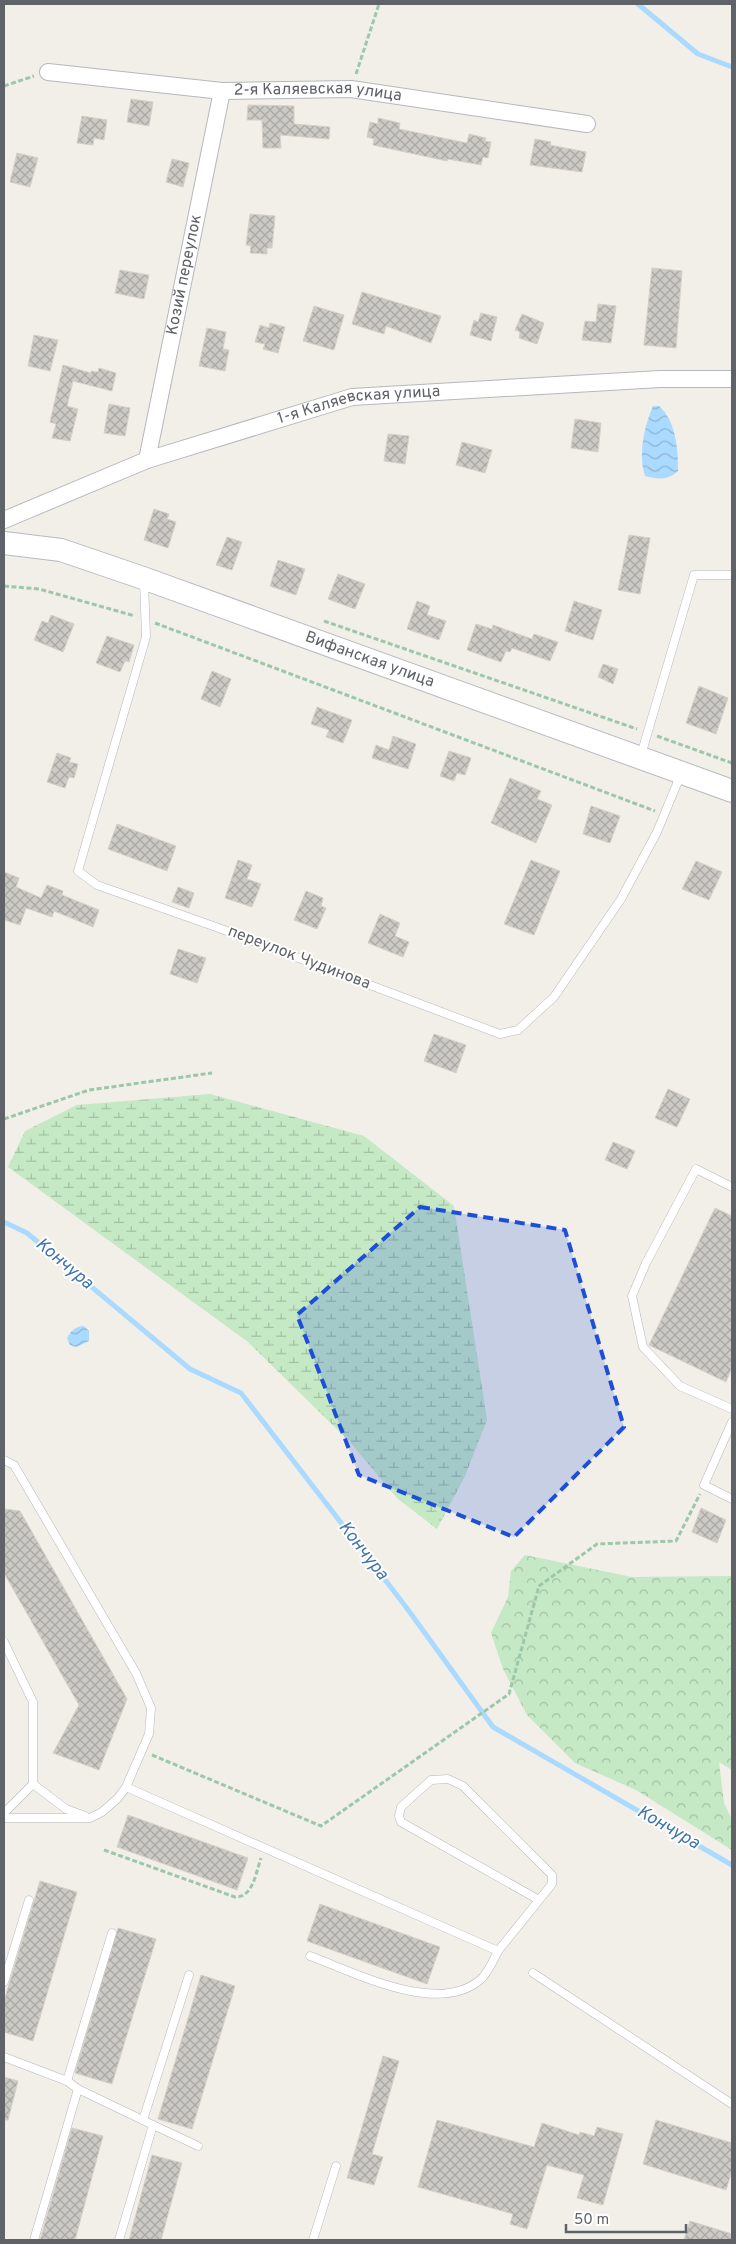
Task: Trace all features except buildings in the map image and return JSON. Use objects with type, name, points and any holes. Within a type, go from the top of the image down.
[{"type":"main road","name":"Вифанская улица","points":[[4,543],[61,550],[732,791]]},
{"type":"street","name":"2-я Каляевская улица","points":[[48,72],[222,91],[351,89],[587,124]]},
{"type":"street","name":"Козий переулок","points":[[147,460],[222,91]]},
{"type":"street","name":"1-я Каляевская улица","points":[[4,520],[147,460],[352,396],[660,379],[732,380]]},
{"type":"lane","points":[[640,757],[694,575],[732,575]]},
{"type":"lane","name":"переулок Чудинова","points":[[143,578],[146,637],[78,871],[97,885],[225,930],[500,1034],[518,1030],[554,997],[621,899],[665,814],[681,774]]},
{"type":"lane","points":[[732,1188],[696,1169],[646,1263],[632,1296],[643,1347],[680,1386],[732,1408]]},
{"type":"lane","points":[[732,1422],[704,1485],[732,1499]]},
{"type":"lane","points":[[4,1460],[14,1465],[136,1673],[151,1708],[149,1734],[142,1751],[126,1787],[110,1806],[90,1818],[4,1818]]},
{"type":"lane","points":[[4,1642],[33,1702],[33,1784],[4,1813]]},
{"type":"lane","points":[[310,1956],[408,1992],[453,1992],[471,1986],[486,1974],[498,1951],[552,1884],[551,1872],[456,1782],[441,1779],[431,1780],[401,1807],[399,1816],[401,1822],[539,1900]]},
{"type":"lane","points":[[33,1784],[66,1808],[90,1818]]},
{"type":"lane","points":[[126,1787],[498,1951]]},
{"type":"lane","points":[[4,1982],[29,1900]]},
{"type":"lane","points":[[67,2082],[112,1933]]},
{"type":"lane","points":[[533,1973],[732,2104]]},
{"type":"lane","points":[[142,2120],[189,1975]]},
{"type":"lane","points":[[4,2057],[67,2082],[198,2146]]},
{"type":"lane","points":[[34,2240],[78,2089]]},
{"type":"lane","points":[[119,2240],[153,2125]]},
{"type":"lane","points":[[313,2240],[336,2166]]},
{"type":"path","points":[[351,89],[379,4]]},
{"type":"path","points":[[4,86],[48,72]]},
{"type":"path","points":[[4,586],[39,589],[145,619],[665,814]]},
{"type":"path","points":[[322,621],[732,763]]},
{"type":"path","points":[[4,1119],[89,1090],[212,1073]]},
{"type":"path","points":[[142,1751],[321,1826],[509,1694],[539,1586],[597,1544],[676,1541],[704,1485]]},
{"type":"path","points":[[104,1850],[239,1898],[249,1891],[264,1848]]},
{"type":"highlighted area","points":[[420,1207],[565,1230],[624,1427],[514,1537],[359,1475],[297,1315]]},
{"type":"green space","points":[[210,1094],[364,1136],[454,1206],[487,1420],[465,1476],[437,1529],[398,1499],[349,1441],[248,1342],[8,1167],[25,1131],[77,1105]]},
{"type":"green space","points":[[525,1555],[632,1577],[732,1576],[732,1770],[719,1762],[724,1803],[732,1820],[732,1850],[636,1790],[575,1763],[527,1715],[503,1669],[491,1633],[508,1597],[511,1571]]},
{"type":"water","points":[[653,406],[659,406],[665,412],[675,436],[678,471],[662,478],[645,476],[643,468],[643,441]]},
{"type":"water","points":[[84,1326],[89,1331],[89,1341],[76,1347],[70,1345],[67,1338],[70,1333],[76,1328]]},
{"type":"waterway","points":[[638,4],[698,54],[732,67]]},
{"type":"waterway","name":"Кончура","points":[[4,1222],[27,1233],[190,1369],[241,1393],[406,1607],[493,1727],[732,1865]]}]
